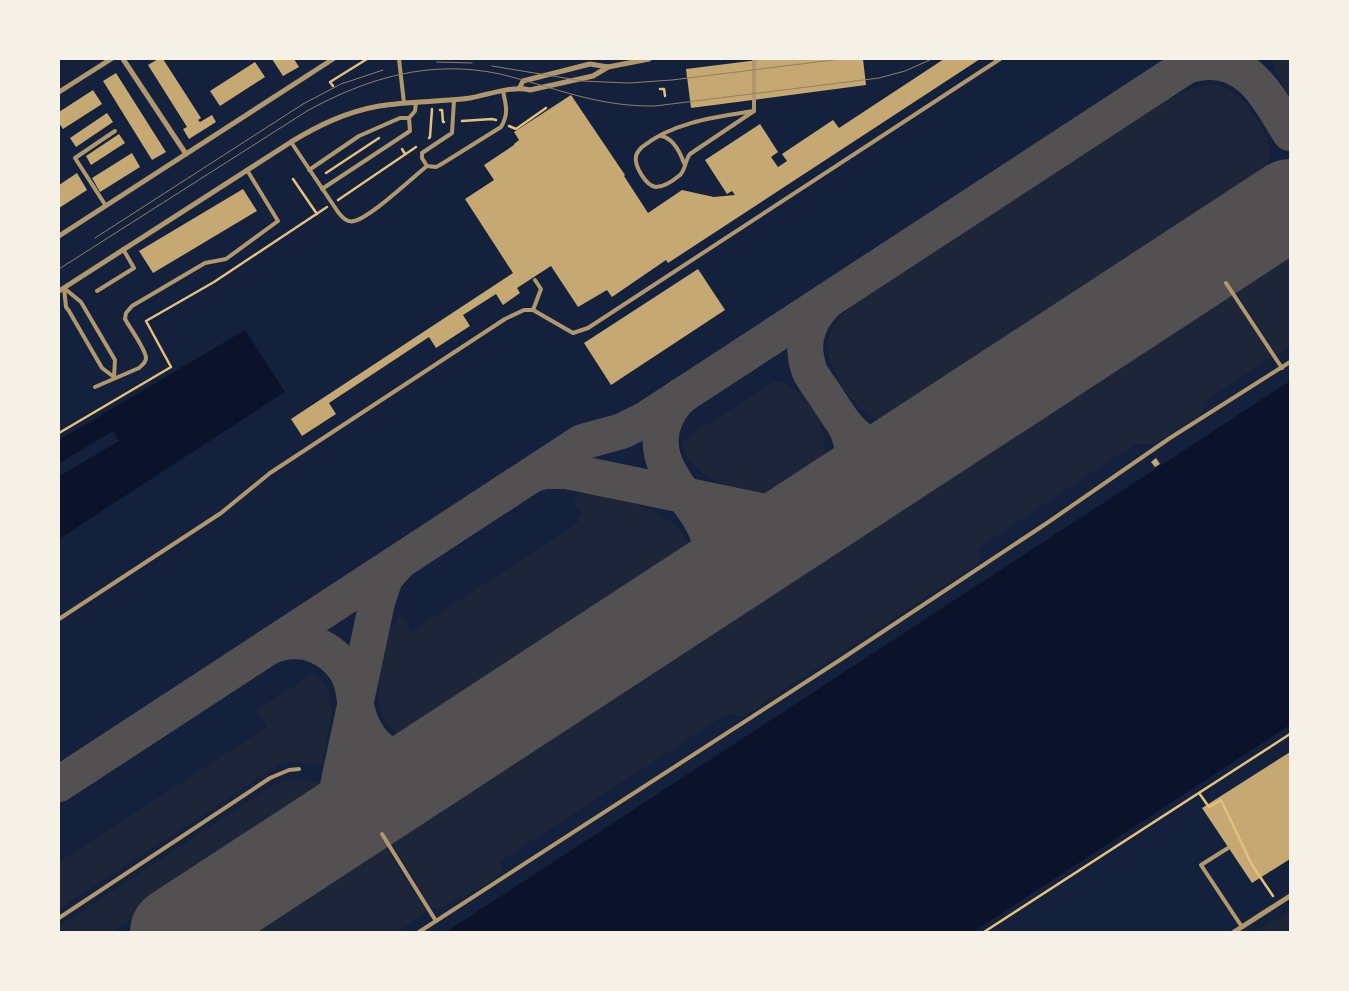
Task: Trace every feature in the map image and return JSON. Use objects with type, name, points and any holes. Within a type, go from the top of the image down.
[{"type":"street","points":[[59,92],[111,59]]},
{"type":"street","points":[[123,59],[186,154]]},
{"type":"street","points":[[320,59],[324,65]]},
{"type":"street","points":[[59,236],[332,59]]},
{"type":"street","points":[[61,289],[312,129],[342,116],[378,106],[454,100],[520,87],[530,90],[593,76],[608,67],[649,59]]},
{"type":"street","points":[[520,87],[523,81],[590,64],[608,67]]},
{"type":"street","points":[[1234,932],[1290,896]]},
{"type":"lane","points":[[400,59],[404,103]]},
{"type":"lane","points":[[754,59],[754,111]]},
{"type":"lane","points":[[59,619],[213,519],[259,481],[290,460],[505,319],[524,310],[533,310],[573,332],[588,328],[1000,59]]},
{"type":"lane","points":[[454,100],[452,133],[422,153],[422,158],[428,166],[436,167],[440,165],[501,127],[507,113],[503,91]]},
{"type":"lane","points":[[322,189],[410,131],[409,118],[415,111],[416,102]]},
{"type":"lane","points":[[754,111],[694,152],[687,158],[681,174],[663,186],[656,187],[648,184],[637,167],[635,158],[638,151],[660,136],[706,119],[754,111]]},
{"type":"lane","points":[[309,170],[359,136],[400,118],[409,118]]},
{"type":"lane","points":[[106,206],[75,158],[115,131]]},
{"type":"lane","points":[[660,136],[672,142],[685,166]]},
{"type":"lane","points":[[291,142],[332,204],[343,218],[348,221],[354,221],[366,216],[428,166]]},
{"type":"lane","points":[[94,387],[139,368],[144,363],[146,357],[125,320],[126,313],[132,306],[205,263],[226,259],[278,221],[247,170]]},
{"type":"lane","points":[[97,290],[134,268],[123,249]]},
{"type":"lane","points":[[533,310],[541,289],[535,280]]},
{"type":"lane","points":[[1226,283],[1282,368]]},
{"type":"lane","points":[[61,289],[81,302],[114,360],[114,378]]},
{"type":"lane","points":[[61,289],[68,312],[102,368],[114,378]]},
{"type":"lane","points":[[419,932],[843,658],[1047,523],[1170,438],[1290,362]]},
{"type":"lane","points":[[59,918],[270,778],[289,770],[299,770]]},
{"type":"lane","points":[[382,834],[436,921]]},
{"type":"lane","points":[[1228,848],[1201,865],[1242,927]]},
{"type":"path","points":[[334,86],[330,82],[367,59]]},
{"type":"path","points":[[660,88],[665,88],[665,95],[660,96]]},
{"type":"path","points":[[509,126],[516,129],[546,108]]},
{"type":"path","points":[[424,141],[430,137],[432,110],[442,110],[442,122],[444,122]]},
{"type":"path","points":[[462,121],[492,118],[497,120]]},
{"type":"path","points":[[326,173],[382,136]]},
{"type":"path","points":[[59,433],[171,367],[146,321],[214,282],[418,146]]},
{"type":"path","points":[[402,149],[406,154]]},
{"type":"path","points":[[294,179],[317,214]]},
{"type":"path","points":[[984,932],[1290,734]]},
{"type":"path","points":[[1199,793],[1209,807],[1221,800],[1252,865],[1268,888]]},
{"type":"shaded area","points":[[1273,59],[1290,59],[1290,98],[1275,69]]},
{"type":"shaded area","points":[[1214,84],[1228,89],[1241,98],[1261,126],[1269,146],[1265,178],[901,416],[888,419],[876,418],[860,408],[852,400],[838,379],[829,356],[829,335],[837,321],[855,304],[875,290],[873,288],[1163,99],[1164,101],[1191,89]]},
{"type":"shaded area","points":[[1290,248],[1290,346],[1277,355],[1232,286]]},
{"type":"shaded area","points":[[1227,289],[1272,357],[1207,400],[1209,403],[1196,417],[1154,444],[1135,444],[978,548],[980,553],[979,560],[962,574],[742,717],[728,713],[499,862],[503,869],[492,880],[463,898],[459,896],[442,907],[431,907],[388,837]]},
{"type":"shaded area","points":[[245,330],[285,392],[59,539],[59,440]]},
{"type":"shaded area","points":[[775,381],[791,387],[799,394],[818,420],[825,440],[822,467],[781,495],[752,491],[721,483],[695,467],[687,456],[682,441]]},
{"type":"shaded area","points":[[1290,381],[1290,725],[973,932],[446,932]]},
{"type":"shaded area","points":[[580,494],[607,496],[646,508],[660,515],[672,523],[681,533],[686,544],[686,556],[406,739],[394,731],[382,715],[379,704],[379,691],[382,665],[390,629],[398,617],[400,615],[411,632],[579,522],[577,518],[582,515],[572,499]]},
{"type":"shaded area","points":[[314,673],[328,690],[330,701],[330,725],[323,759],[325,759],[324,766],[290,761],[279,765],[59,909],[59,862],[267,727],[257,710]]},
{"type":"shaded area","points":[[291,779],[321,783],[318,798],[111,932],[59,932],[59,926],[276,784]]},
{"type":"shaded area","points":[[382,841],[424,908],[425,913],[397,932],[242,932]]},
{"type":"shaded area","points":[[1290,911],[1290,932],[1258,932]]},
{"type":"pier","points":[[113,431],[119,441],[59,476],[59,463]]},
{"type":"building","points":[[158,59],[163,59],[201,118],[198,120],[200,122],[212,115],[216,122],[189,139],[183,129],[187,127],[148,65]]},
{"type":"building","points":[[272,59],[294,59],[299,67],[283,76]]},
{"type":"building","points":[[767,59],[863,59],[866,85],[691,108],[686,69]]},
{"type":"building","points":[[944,59],[980,59],[668,263],[666,260],[612,297],[607,290],[578,307],[551,266],[517,288],[520,293],[503,305],[496,294],[463,315],[470,326],[436,348],[429,337],[329,403],[336,414],[302,436],[291,419],[513,273],[465,199],[494,180],[484,165],[519,140],[514,132],[571,95],[625,175],[648,213],[682,190],[714,197],[735,195],[732,191],[727,194],[705,160],[760,124],[778,152],[771,157],[778,167],[787,161],[782,154],[833,120],[839,128]]},
{"type":"building","points":[[255,62],[265,77],[220,106],[210,91]]},
{"type":"building","points":[[116,73],[166,152],[152,160],[103,81]]},
{"type":"building","points":[[93,90],[102,104],[63,129],[59,123],[59,112]]},
{"type":"building","points":[[107,113],[113,122],[76,147],[70,138]]},
{"type":"building","points":[[119,134],[125,143],[91,165],[86,156]]},
{"type":"building","points":[[132,153],[140,167],[100,192],[92,178]]},
{"type":"building","points":[[77,173],[87,190],[59,208],[59,185]]},
{"type":"building","points":[[243,189],[257,211],[153,273],[139,251]]},
{"type":"building","points":[[698,269],[725,310],[611,385],[584,343]]},
{"type":"building","points":[[1156,458],[1160,464],[1155,467],[1151,462]]},
{"type":"building","points":[[1290,752],[1290,859],[1252,883],[1202,808]]},
{"type":"taxiway","points":[[59,784],[582,442],[622,431],[646,419],[1197,59]]},
{"type":"taxiway","points":[[1186,66],[1209,62],[1224,63],[1237,68],[1258,85],[1267,96],[1290,133]]},
{"type":"taxiway","points":[[1275,215],[1290,196]]},
{"type":"taxiway","points":[[827,301],[816,313],[806,338],[807,364],[813,378],[845,425],[866,443],[881,449],[893,450],[923,444]]},
{"type":"taxiway","points":[[681,396],[669,411],[663,424],[662,452],[670,473],[696,511],[706,530],[710,551],[704,574],[684,600]]},
{"type":"taxiway","points":[[830,505],[848,477],[853,458],[850,437],[845,425]]},
{"type":"taxiway","points":[[532,475],[544,471],[567,471],[785,516],[799,516],[820,512]]},
{"type":"taxiway","points":[[306,846],[327,823],[332,814],[377,602],[385,578],[398,563]]},
{"type":"taxiway","points":[[269,647],[284,642],[305,642],[324,649],[336,658],[350,677],[358,715],[369,738],[388,754],[399,758],[423,760],[449,753]]},
{"type":"runway","points":[[175,932],[1290,204]]},
{"type":"tram line","points":[[492,66],[583,81],[628,83],[672,80],[841,59]]},
{"type":"tram line","points":[[59,269],[307,111],[353,89],[400,74],[424,70],[474,70],[500,74],[595,100],[655,106],[879,78],[905,71],[932,59]]},
{"type":"tram line","points":[[437,62],[472,63]]},
{"type":"tram line","points":[[95,238],[303,104],[341,84],[383,70]]}]
